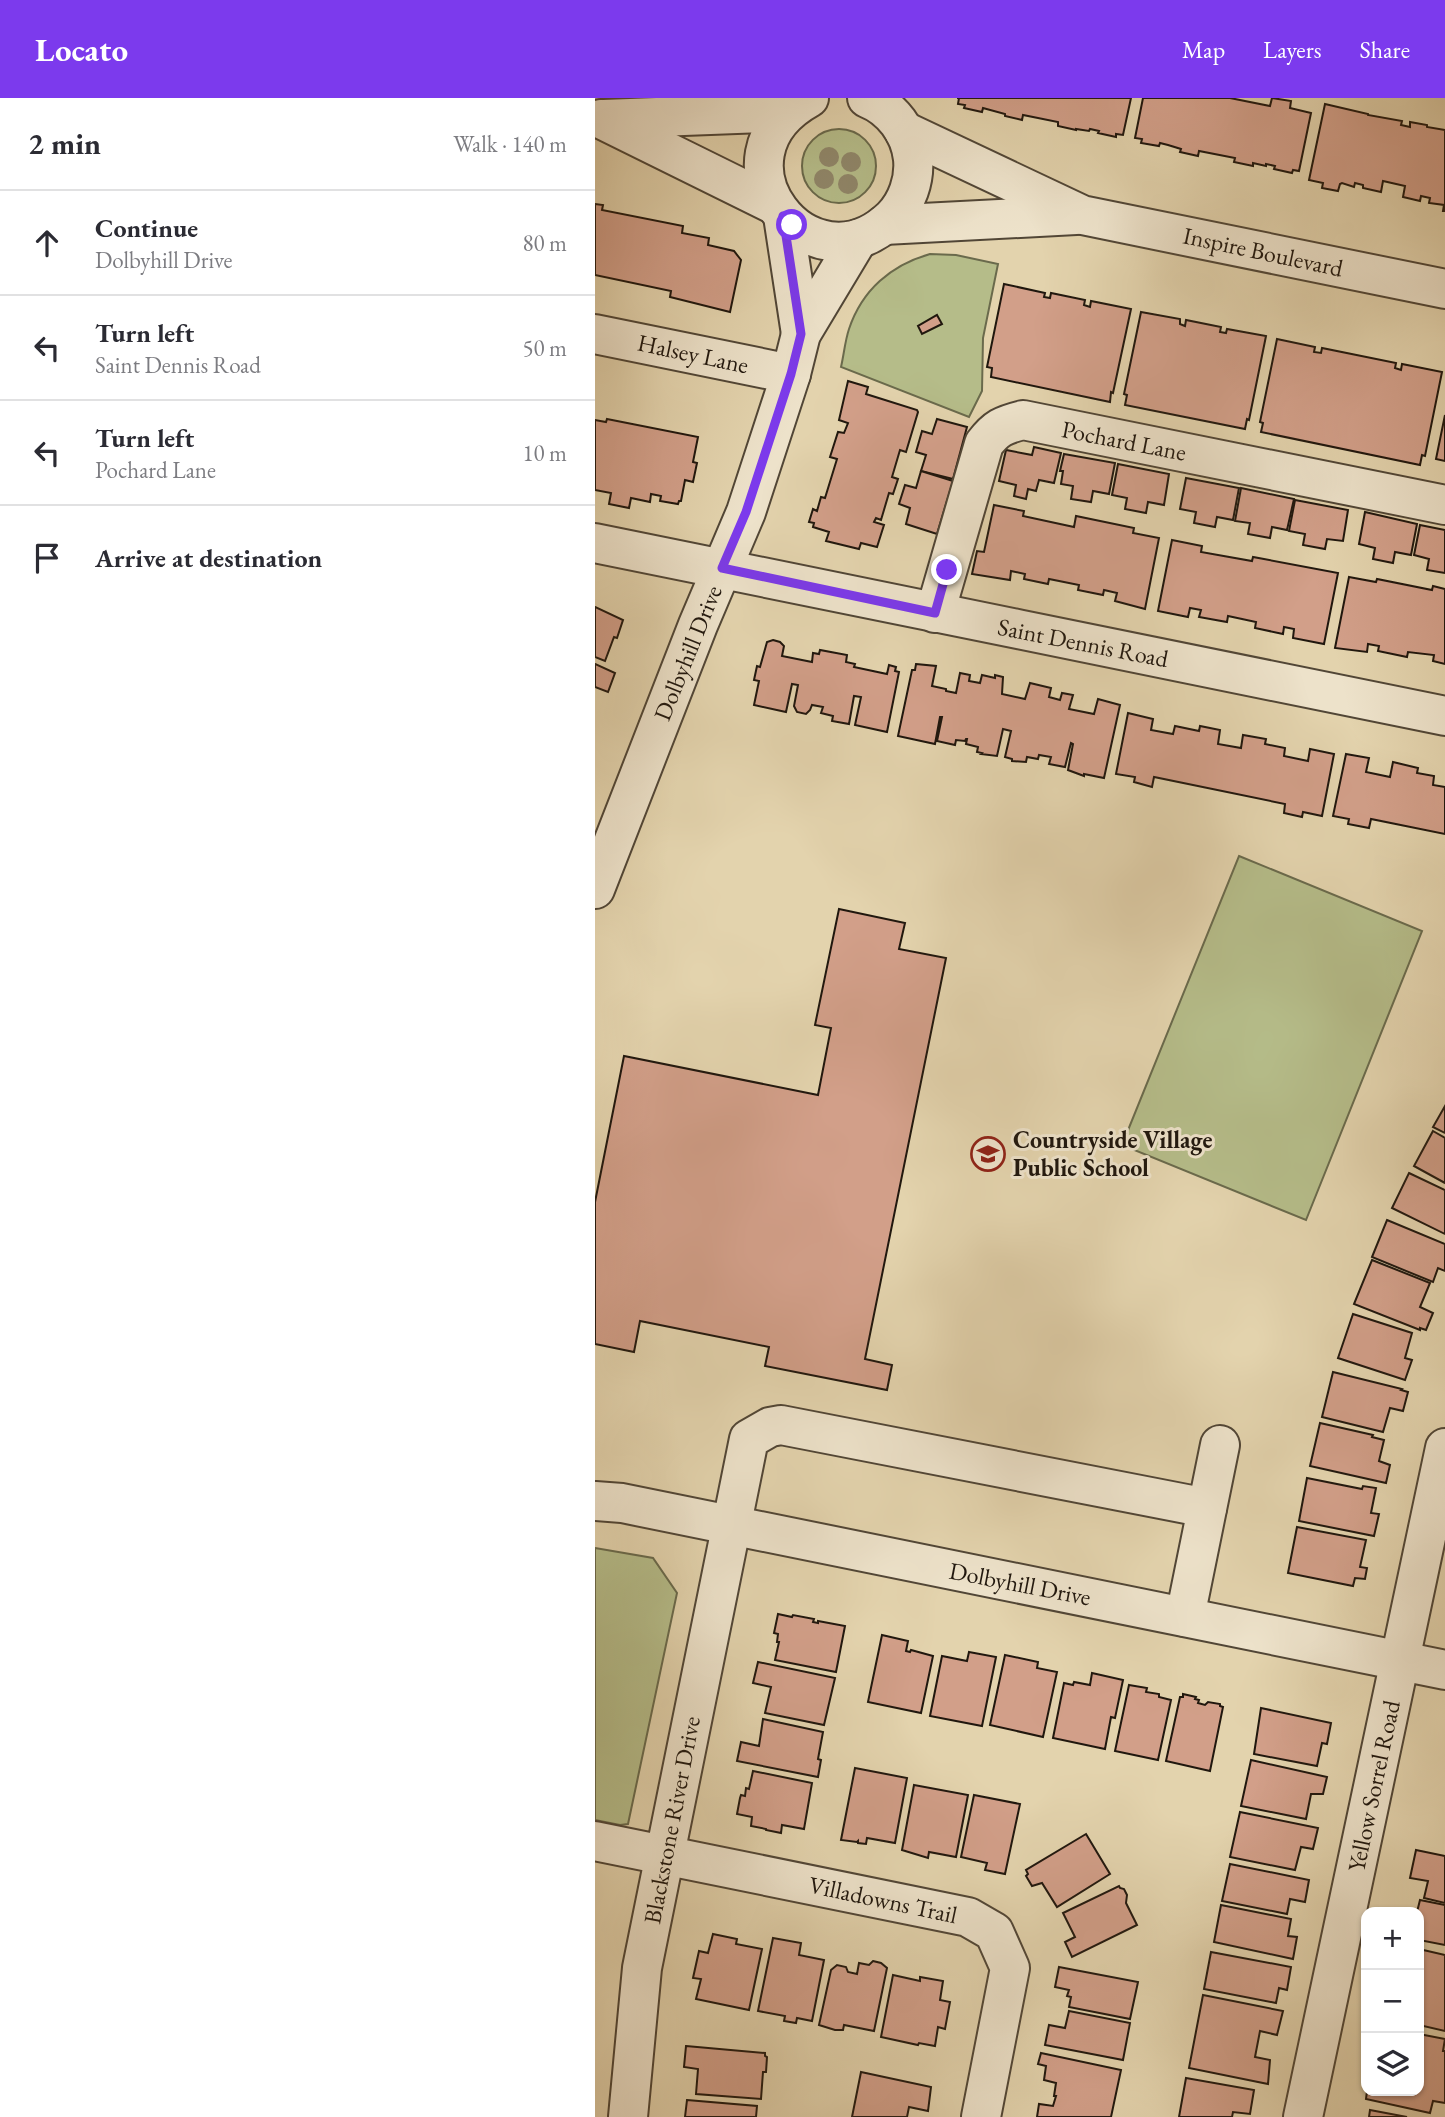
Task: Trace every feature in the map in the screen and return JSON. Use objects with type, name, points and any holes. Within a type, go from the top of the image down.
[{"type":"street","points":[[598,118],[799,105]]},
{"type":"street","name":"Dolbyhill Drive","points":[[799,105],[773,131],[765,155],[765,181],[779,210],[801,334]]},
{"type":"street","name":"Dolbyhill Drive","points":[[596,883],[698,625],[746,512],[791,374],[801,334],[871,232],[895,215],[910,188],[913,159],[885,109]]},
{"type":"street","name":"Inspire Boulevard","points":[[885,109],[1082,215]]},
{"type":"street","points":[[598,118],[779,210]]},
{"type":"street","name":"Inspire Boulevard","points":[[779,210],[803,232],[815,237],[842,241],[871,232],[1082,215],[1445,289]]},
{"type":"street","name":"Halsey Lane","points":[[595,334],[791,374]]},
{"type":"street","name":"Pochard Lane","points":[[935,613],[984,444],[993,431],[1023,420],[1445,505]]},
{"type":"street","name":"Saint Dennis Road","points":[[595,543],[1445,716]]},
{"type":"street","name":"Blackstone River Drive","points":[[628,2117],[642,1968],[749,1439],[770,1427],[781,1425],[1207,1508]]},
{"type":"street","points":[[1185,1617],[1220,1445]]},
{"type":"street","name":"Yellow Sorrel Road","points":[[1303,2117],[1445,1448]]},
{"type":"street","name":"Dolbyhill Drive","points":[[595,1501],[622,1503],[1445,1670]]},
{"type":"street","name":"Villadowns Trail","points":[[595,1841],[968,1917],[994,1932],[1010,1968],[981,2117]]},
{"type":"green space","points":[[839,129],[853,132],[865,140],[873,152],[876,166],[873,180],[865,192],[853,200],[839,203],[825,200],[813,192],[805,180],[802,166],[805,152],[813,140],[825,132]]},
{"type":"green space","points":[[930,254],[956,255],[998,264],[983,338],[982,391],[969,417],[841,367],[849,329],[870,291],[891,272]]},
{"type":"green space","points":[[1239,856],[1422,931],[1306,1220],[1122,1145]]},
{"type":"green space","points":[[595,1548],[653,1558],[677,1593],[628,1824],[620,1825],[595,1820]]},
{"type":"building","points":[[959,98],[1131,98],[1123,135],[1116,134],[1116,137],[1090,129],[1076,130],[1058,126],[1058,122],[1023,115],[1022,120],[983,108],[982,112],[964,108],[965,105],[958,104]]},
{"type":"building","points":[[1143,98],[1230,98],[1270,106],[1272,98],[1291,101],[1290,108],[1311,113],[1299,171],[1293,170],[1292,173],[1274,169],[1275,166],[1266,164],[1253,163],[1253,166],[1234,162],[1235,158],[1199,151],[1198,156],[1160,143],[1159,146],[1141,143],[1142,139],[1135,138]]},
{"type":"building","points":[[1325,104],[1402,121],[1401,125],[1410,127],[1410,122],[1445,130],[1445,211],[1444,205],[1429,203],[1430,198],[1421,196],[1420,201],[1403,197],[1405,186],[1383,181],[1381,192],[1363,188],[1363,185],[1355,183],[1354,187],[1342,183],[1338,191],[1322,188],[1323,183],[1309,180]]},
{"type":"building","points":[[595,204],[603,205],[602,210],[683,226],[682,233],[709,238],[708,245],[734,251],[741,260],[730,312],[670,297],[671,291],[595,275]]},
{"type":"building","points":[[1004,284],[1045,293],[1044,297],[1050,298],[1051,293],[1085,300],[1084,305],[1090,307],[1091,301],[1131,309],[1110,402],[991,377],[992,368],[987,367]]},
{"type":"building","points":[[1141,312],[1180,319],[1180,324],[1185,326],[1186,320],[1221,327],[1220,332],[1226,333],[1227,329],[1266,336],[1245,429],[1125,405],[1127,395],[1124,394]]},
{"type":"building","points":[[937,315],[942,324],[922,334],[918,326]]},
{"type":"building","points":[[1277,339],[1315,347],[1314,352],[1321,353],[1322,348],[1396,363],[1395,368],[1401,370],[1402,364],[1442,372],[1425,456],[1422,455],[1420,465],[1261,432],[1263,423],[1260,422]]},
{"type":"building","points":[[848,381],[868,387],[866,394],[918,412],[906,452],[900,450],[892,477],[898,479],[893,494],[889,493],[881,520],[876,518],[874,522],[884,525],[877,547],[861,543],[859,549],[826,541],[829,532],[813,527],[814,523],[809,522],[813,509],[817,511],[821,497],[825,498],[837,459],[830,457],[838,432],[844,433],[848,423],[839,420]]},
{"type":"building","points":[[1445,415],[1445,461],[1436,459]]},
{"type":"building","points":[[607,419],[698,437],[693,462],[697,463],[693,482],[685,480],[678,504],[660,501],[661,496],[651,494],[650,502],[631,498],[629,508],[609,504],[611,493],[595,490],[595,420],[606,422]]},
{"type":"building","points":[[937,419],[967,427],[953,479],[921,471],[926,455],[916,452],[922,431],[932,434]]},
{"type":"building","points":[[1034,447],[1061,453],[1054,483],[1039,480],[1036,491],[1028,489],[1026,499],[1014,496],[1016,485],[999,481],[1006,450],[1032,455]]},
{"type":"building","points":[[1064,454],[1115,463],[1109,494],[1093,491],[1091,502],[1071,499],[1073,486],[1061,484],[1063,471],[1060,471]]},
{"type":"building","points":[[1118,464],[1169,474],[1164,505],[1148,502],[1146,513],[1125,509],[1127,498],[1112,495]]},
{"type":"building","points":[[921,471],[953,481],[937,534],[906,524],[910,508],[899,504],[905,485],[916,488]]},
{"type":"building","points":[[1186,478],[1239,488],[1233,520],[1217,517],[1215,527],[1194,523],[1196,512],[1180,509]]},
{"type":"building","points":[[1241,488],[1294,499],[1287,530],[1272,527],[1270,538],[1248,534],[1250,523],[1235,521]]},
{"type":"building","points":[[1295,500],[1348,510],[1343,541],[1327,539],[1325,549],[1303,545],[1305,534],[1289,531]]},
{"type":"building","points":[[994,505],[1024,511],[1023,516],[1074,527],[1076,516],[1134,528],[1133,533],[1159,538],[1145,609],[1115,601],[1117,593],[1104,590],[1103,595],[1078,590],[1079,585],[1049,579],[1048,584],[1024,579],[1025,574],[1011,571],[1010,580],[972,574],[977,551],[984,552]]},
{"type":"building","points":[[1365,512],[1417,524],[1411,555],[1395,552],[1393,563],[1373,559],[1375,548],[1359,544]]},
{"type":"building","points":[[1420,525],[1445,530],[1445,573],[1427,570],[1429,559],[1414,555]]},
{"type":"building","points":[[1172,540],[1202,546],[1201,552],[1252,561],[1253,557],[1338,573],[1324,644],[1293,638],[1294,629],[1284,627],[1283,634],[1255,628],[1256,622],[1228,616],[1227,622],[1199,617],[1201,610],[1190,608],[1188,617],[1158,611]]},
{"type":"building","points":[[1349,577],[1376,582],[1377,579],[1432,590],[1433,586],[1445,589],[1445,664],[1433,661],[1434,655],[1408,652],[1407,657],[1378,651],[1379,646],[1368,644],[1367,652],[1335,648]]},
{"type":"building","points":[[595,607],[623,620],[605,661],[595,657]]},
{"type":"building","points":[[773,640],[784,646],[782,656],[812,662],[813,653],[819,654],[820,650],[847,655],[846,662],[855,664],[854,667],[887,674],[889,665],[896,667],[895,671],[899,672],[887,732],[855,725],[861,697],[854,696],[849,724],[832,721],[833,716],[821,713],[823,707],[812,705],[806,714],[797,712],[794,706],[798,685],[792,684],[786,712],[754,705],[759,681],[754,680],[757,666],[760,667],[767,642]]},
{"type":"building","points":[[595,664],[615,673],[608,692],[595,687]]},
{"type":"building","points":[[916,664],[936,666],[932,686],[946,691],[956,693],[960,673],[970,675],[969,681],[980,683],[982,675],[995,678],[995,675],[1003,677],[1002,694],[1025,699],[1030,683],[1051,688],[1049,697],[1060,700],[1062,693],[1073,695],[1069,709],[1094,714],[1098,699],[1120,705],[1104,778],[1084,776],[1068,770],[1071,743],[1065,767],[1049,764],[1051,757],[1039,755],[1038,759],[1027,757],[1026,762],[1012,761],[1005,757],[1011,731],[1003,729],[997,756],[977,752],[978,747],[966,744],[967,739],[956,740],[955,745],[937,741],[942,717],[935,744],[898,736],[912,670],[915,670]]},
{"type":"building","points":[[1128,713],[1153,719],[1151,730],[1173,734],[1175,726],[1199,731],[1200,726],[1220,730],[1218,744],[1241,748],[1243,735],[1266,739],[1265,744],[1285,748],[1284,756],[1308,761],[1310,749],[1334,754],[1322,816],[1303,812],[1302,817],[1284,813],[1285,804],[1154,777],[1152,787],[1134,782],[1135,777],[1116,774]]},
{"type":"building","points":[[1346,754],[1369,758],[1366,772],[1390,777],[1393,762],[1418,768],[1417,773],[1434,776],[1433,785],[1445,787],[1445,834],[1371,819],[1369,828],[1348,824],[1349,819],[1333,816]]},
{"type":"building","points":[[839,909],[905,923],[899,949],[946,958],[865,1359],[892,1365],[887,1390],[765,1366],[769,1347],[640,1321],[634,1352],[595,1344],[595,1202],[624,1056],[818,1095],[831,1028],[815,1025]]},
{"type":"building","points":[[1445,1106],[1445,1133],[1433,1127]]},
{"type":"building","points":[[1433,1131],[1445,1138],[1445,1183],[1414,1166]]},
{"type":"building","points":[[1409,1173],[1445,1190],[1445,1234],[1392,1208]]},
{"type":"building","points":[[1387,1220],[1445,1244],[1445,1271],[1438,1268],[1433,1282],[1372,1257]]},
{"type":"building","points":[[1372,1260],[1430,1283],[1420,1307],[1433,1313],[1426,1330],[1354,1304]]},
{"type":"building","points":[[1353,1314],[1412,1333],[1405,1358],[1412,1360],[1405,1380],[1338,1358]]},
{"type":"building","points":[[1333,1372],[1408,1392],[1403,1411],[1390,1408],[1383,1432],[1322,1417]]},
{"type":"building","points":[[1320,1423],[1384,1440],[1379,1461],[1390,1465],[1386,1483],[1310,1466]]},
{"type":"building","points":[[1307,1478],[1362,1489],[1363,1486],[1376,1488],[1371,1513],[1379,1514],[1374,1536],[1299,1521]]},
{"type":"building","points":[[1297,1527],[1366,1540],[1360,1567],[1367,1568],[1365,1579],[1355,1578],[1353,1586],[1288,1573]]},
{"type":"building","points":[[778,1614],[845,1626],[836,1672],[775,1660],[779,1642],[778,1634],[774,1633]]},
{"type":"building","points":[[882,1635],[908,1641],[906,1651],[933,1656],[921,1713],[868,1702]]},
{"type":"building","points":[[969,1652],[996,1657],[982,1726],[930,1716],[942,1656],[967,1661]]},
{"type":"building","points":[[1005,1655],[1038,1662],[1037,1668],[1057,1672],[1043,1737],[990,1725]]},
{"type":"building","points":[[758,1662],[835,1678],[824,1725],[765,1713],[771,1687],[753,1683]]},
{"type":"building","points":[[1092,1673],[1123,1680],[1115,1718],[1111,1717],[1105,1749],[1053,1738],[1064,1683],[1090,1685]]},
{"type":"building","points":[[1129,1685],[1147,1688],[1146,1692],[1171,1700],[1158,1760],[1115,1751]]},
{"type":"building","points":[[1183,1694],[1196,1697],[1198,1703],[1205,1705],[1208,1702],[1223,1707],[1210,1771],[1166,1761],[1180,1697],[1183,1697]]},
{"type":"building","points":[[1261,1708],[1331,1723],[1327,1744],[1322,1743],[1317,1766],[1254,1754]]},
{"type":"building","points":[[763,1719],[823,1732],[818,1777],[737,1761],[741,1742],[759,1746]]},
{"type":"building","points":[[1251,1760],[1327,1777],[1323,1794],[1311,1794],[1306,1819],[1241,1806]]},
{"type":"building","points":[[855,1768],[907,1778],[895,1843],[867,1838],[866,1844],[841,1840]]},
{"type":"building","points":[[753,1771],[812,1783],[804,1829],[782,1825],[781,1833],[766,1830],[751,1826],[752,1817],[737,1814],[741,1795],[745,1796],[746,1788],[749,1789]]},
{"type":"building","points":[[914,1785],[968,1795],[956,1857],[929,1852],[928,1858],[902,1850]]},
{"type":"building","points":[[974,1795],[1020,1804],[1005,1874],[985,1870],[987,1863],[961,1857]]},
{"type":"building","points":[[1240,1812],[1318,1828],[1313,1849],[1301,1847],[1295,1870],[1230,1857]]},
{"type":"building","points":[[1086,1834],[1110,1874],[1057,1907],[1042,1883],[1032,1886],[1026,1876],[1026,1870]]},
{"type":"building","points":[[1416,1850],[1445,1856],[1445,1903],[1424,1898],[1428,1881],[1410,1878]]},
{"type":"building","points":[[1230,1864],[1309,1880],[1305,1902],[1290,1899],[1287,1914],[1222,1901]]},
{"type":"building","points":[[1119,1886],[1127,1895],[1126,1903],[1137,1925],[1072,1957],[1065,1942],[1075,1937],[1063,1913]]},
{"type":"building","points":[[1420,1900],[1445,1905],[1445,1945],[1424,1941],[1424,1907],[1418,1907]]},
{"type":"building","points":[[1221,1905],[1291,1919],[1288,1936],[1297,1937],[1293,1959],[1214,1942]]},
{"type":"building","points":[[713,1934],[737,1939],[736,1944],[762,1949],[749,2010],[696,1999],[701,1979],[693,1978],[699,1951],[708,1953]]},
{"type":"building","points":[[773,1938],[801,1943],[799,1955],[824,1960],[812,2021],[797,2018],[796,2023],[784,2021],[785,2016],[758,2011]]},
{"type":"building","points":[[1424,1950],[1445,1955],[1445,2031],[1424,2026]]},
{"type":"building","points":[[1211,1952],[1291,1967],[1287,1990],[1279,1988],[1276,2003],[1204,1989]]},
{"type":"building","points":[[873,1961],[887,1968],[874,2031],[844,2025],[843,2030],[835,2030],[819,2025],[831,1970],[837,1965],[857,1974],[859,1963],[869,1965]]},
{"type":"building","points":[[1059,1967],[1138,1982],[1130,2019],[1069,2007],[1069,1990],[1055,1987]]},
{"type":"building","points":[[893,1975],[920,1981],[920,1977],[943,1981],[940,2000],[950,2002],[945,2029],[938,2027],[935,2046],[881,2037]]},
{"type":"building","points":[[1203,1995],[1283,2011],[1277,2035],[1260,2031],[1255,2057],[1270,2060],[1268,2084],[1189,2068]]},
{"type":"building","points":[[1069,2011],[1130,2023],[1123,2060],[1045,2045],[1049,2025],[1065,2028]]},
{"type":"building","points":[[1424,2035],[1445,2039],[1445,2103],[1433,2101],[1430,2113],[1366,2099],[1366,2096],[1424,2096]]},
{"type":"building","points":[[686,2046],[765,2053],[766,2072],[763,2072],[761,2099],[696,2094],[698,2069],[684,2067]]},
{"type":"building","points":[[1041,2053],[1121,2070],[1111,2117],[1037,2117],[1039,2104],[1053,2106],[1056,2096],[1056,2083],[1044,2080],[1046,2066],[1038,2064]]},
{"type":"building","points":[[861,2072],[931,2087],[928,2111],[909,2107],[907,2117],[852,2117]]},
{"type":"building","points":[[1186,2078],[1254,2090],[1250,2114],[1233,2112],[1232,2117],[1179,2117]]},
{"type":"building","points":[[687,2100],[757,2106],[756,2117],[685,2117]]},
{"type":"building","points":[[1370,2110],[1407,2117],[1369,2117]]},
{"type":"place","name":"Countryside Village Public School","points":[[988,1154]]},
{"type":"route","points":[[792,225],[783,216],[801,334],[791,374],[746,512],[722,568],[935,613],[947,570]]}]
